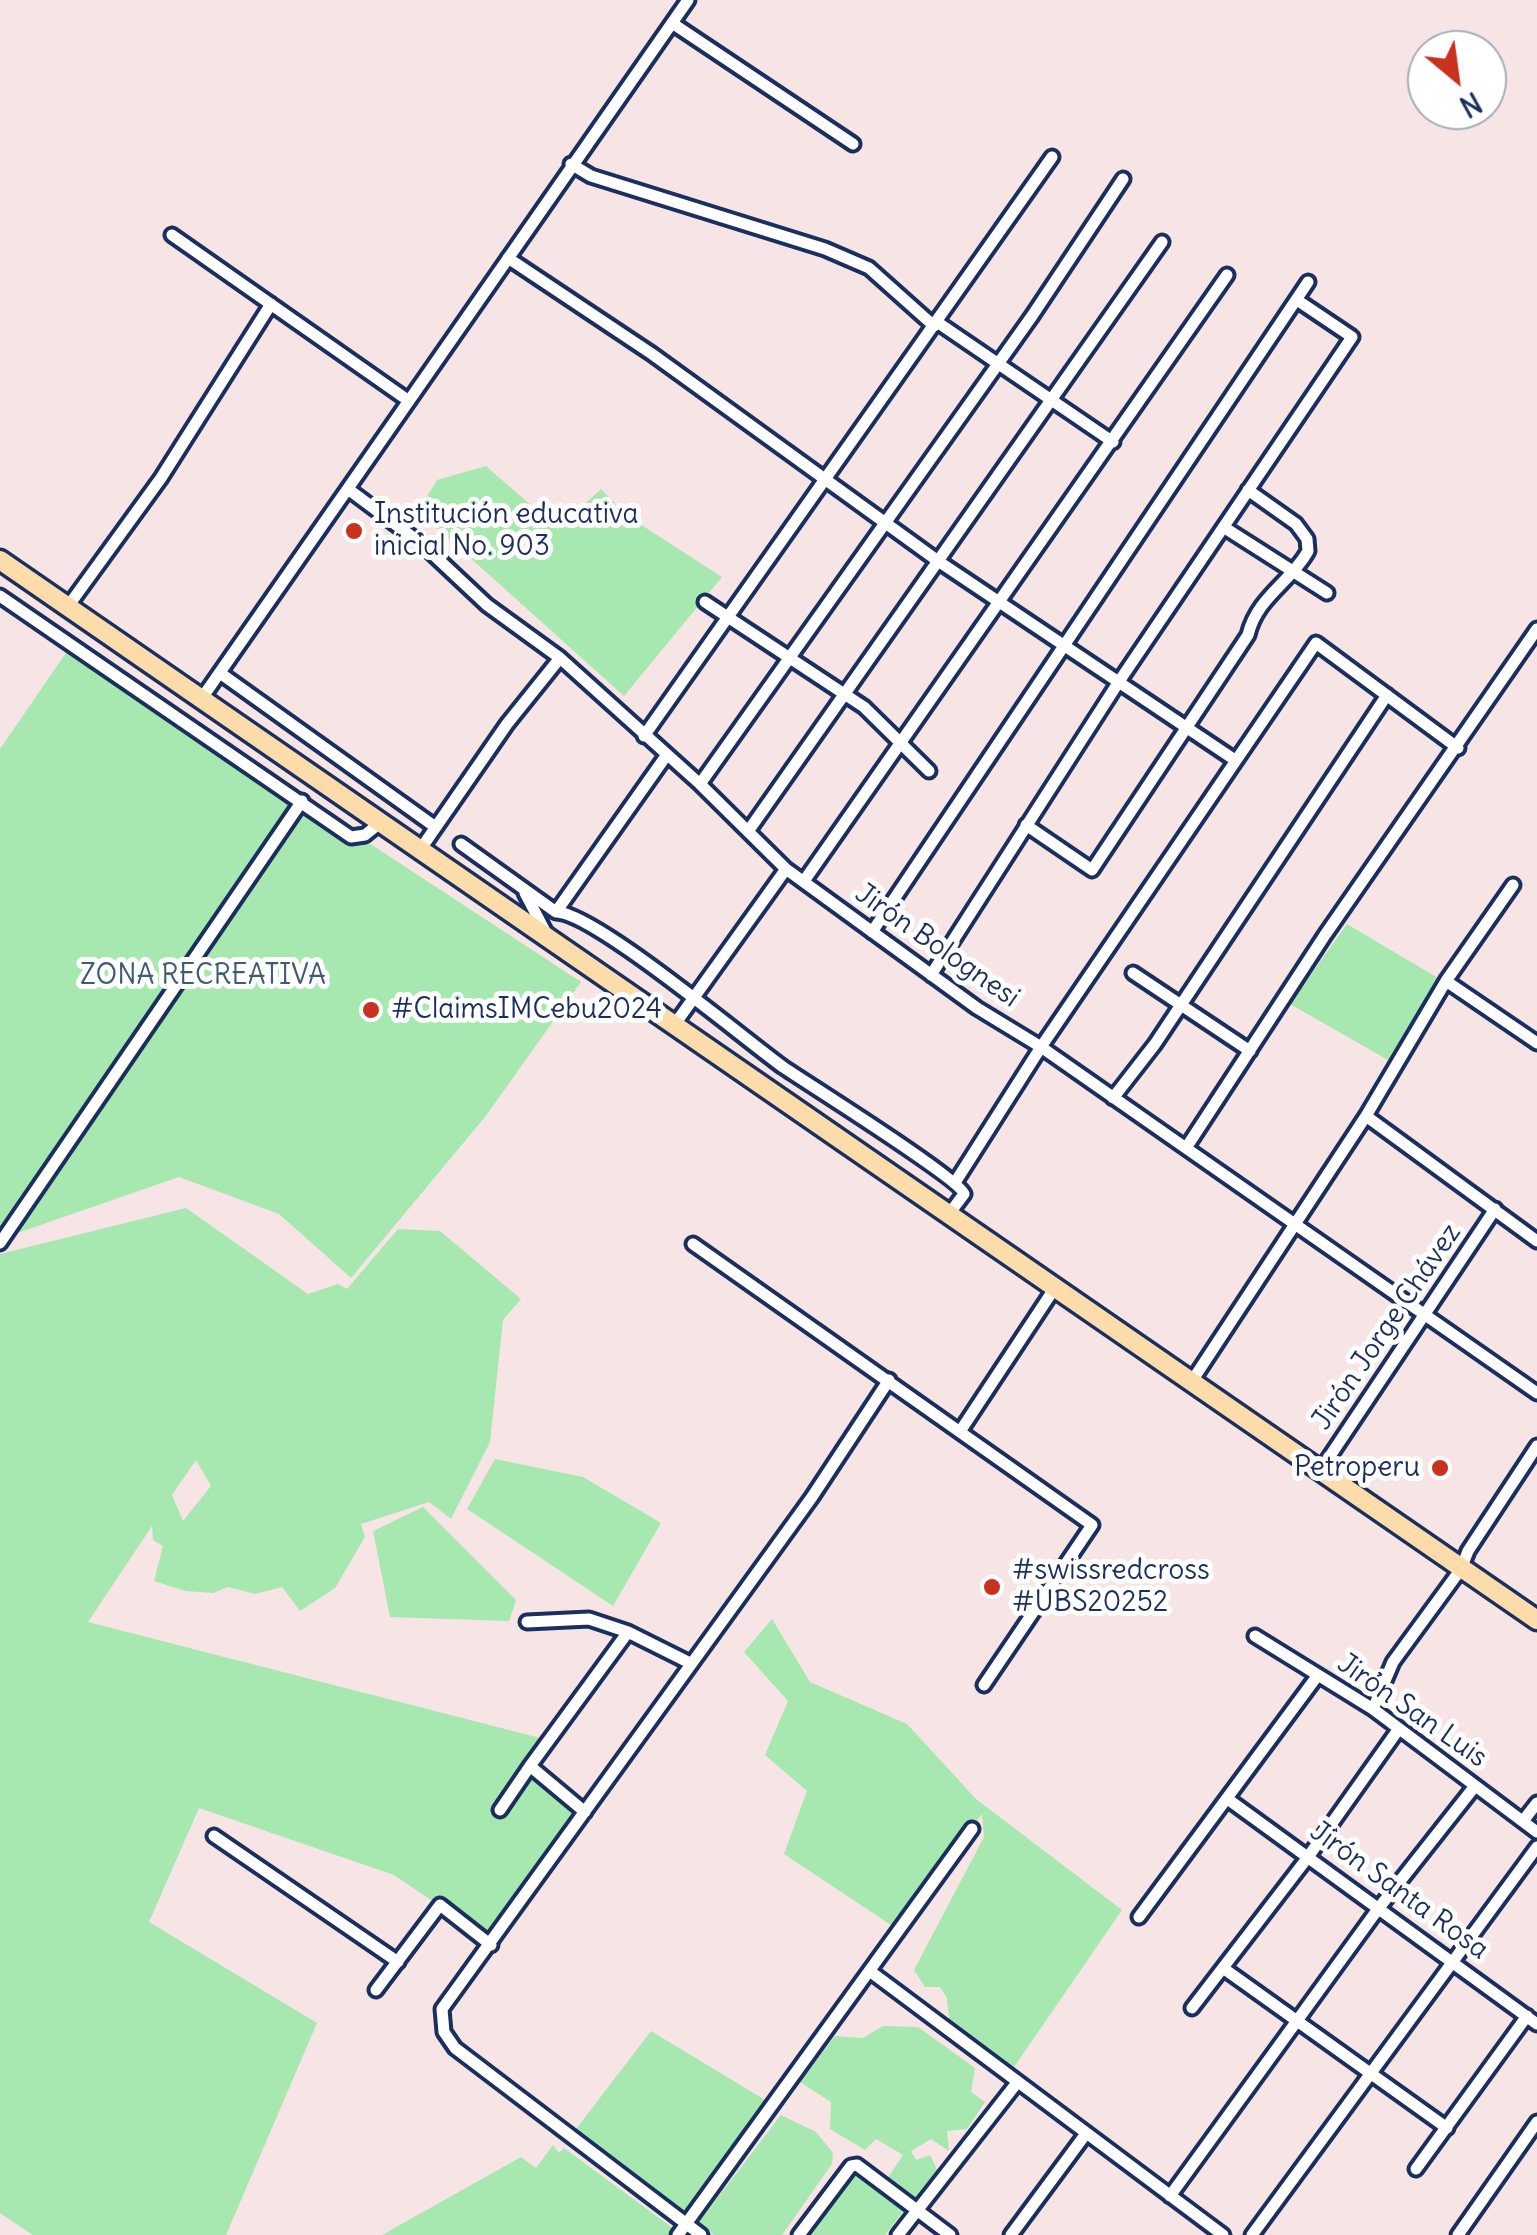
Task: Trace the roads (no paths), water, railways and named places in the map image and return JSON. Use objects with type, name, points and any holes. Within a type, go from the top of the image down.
[{"type":"highway","points":[[0,560],[1537,1620]]},
{"type":"street","points":[[202,698],[688,0]]},
{"type":"street","points":[[672,23],[853,144]]},
{"type":"street","points":[[644,736],[1052,157]]},
{"type":"street","points":[[572,164],[591,176],[826,250],[870,268],[935,324],[998,362],[1112,442]]},
{"type":"street","points":[[700,784],[1123,179]]},
{"type":"street","points":[[172,234],[409,401]]},
{"type":"street","points":[[748,830],[1162,242]]},
{"type":"street","points":[[508,258],[938,561],[1235,760]]},
{"type":"street","points":[[804,881],[1228,275]]},
{"type":"street","points":[[872,932],[1308,282]]},
{"type":"street","points":[[930,975],[1118,683],[1352,337],[1297,300]]},
{"type":"street","points":[[69,605],[161,478],[271,304]]},
{"type":"street","name":"Jirón Bolognesi","points":[[348,490],[560,658],[700,784],[786,869],[930,975],[1114,1098],[1537,1394]]},
{"type":"street","points":[[1026,825],[1092,870],[1248,635],[1252,620],[1273,588],[1308,550],[1307,540],[1296,524],[1248,490]]},
{"type":"street","points":[[1225,528],[1326,594]]},
{"type":"street","points":[[0,596],[351,838],[366,835],[380,822]]},
{"type":"street","points":[[706,602],[844,693],[900,739],[929,771]]},
{"type":"street","points":[[1186,1148],[1537,629]]},
{"type":"street","points":[[956,1181],[1040,1047],[1316,644],[1458,748]]},
{"type":"street","points":[[420,850],[560,658]]},
{"type":"street","points":[[220,673],[434,826]]},
{"type":"street","points":[[1114,1098],[1182,1004],[1386,695]]},
{"type":"street","points":[[556,912],[666,756]]},
{"type":"street","points":[[0,1243],[302,801]]},
{"type":"street","points":[[461,844],[556,912],[568,912],[902,1149],[956,1181],[964,1194],[950,1214]]},
{"type":"street","points":[[675,1024],[786,869]]},
{"type":"street","points":[[1192,1381],[1366,1116],[1446,981],[1513,885]]},
{"type":"street","points":[[524,890],[546,933]]},
{"type":"street","points":[[1134,973],[1250,1051]]},
{"type":"street","points":[[1446,981],[1537,1044]]},
{"type":"street","points":[[1366,1116],[1537,1241]]},
{"type":"street","name":"Jirón Jorge Chávez","points":[[1320,1471],[1495,1209]]},
{"type":"street","points":[[694,1244],[1092,1525],[984,1686]]},
{"type":"street","points":[[960,1430],[1056,1286]]},
{"type":"street","points":[[701,2235],[455,2048],[444,2032],[442,2010],[812,1496],[889,1380]]},
{"type":"street","points":[[1373,1710],[1393,1662],[1461,1569],[1537,1446]]},
{"type":"street","points":[[527,1622],[589,1619],[628,1632],[690,1663]]},
{"type":"street","points":[[500,1810],[628,1632]]},
{"type":"street","name":"Jirón San Luis","points":[[1255,1636],[1373,1710],[1537,1832]]},
{"type":"street","points":[[1138,1917],[1318,1676]]},
{"type":"street","points":[[1192,2008],[1308,1858],[1398,1730]]},
{"type":"street","points":[[530,1766],[586,1812]]},
{"type":"street","points":[[1170,2196],[1378,1909],[1475,1786]]},
{"type":"street","name":"Jirón Santa Rosa","points":[[1228,1800],[1532,2020]]},
{"type":"street","points":[[1524,1821],[1537,1803]]},
{"type":"street","points":[[678,2235],[972,1829]]},
{"type":"street","points":[[214,1836],[398,1962]]},
{"type":"street","points":[[1252,2235],[1537,1847]]},
{"type":"street","points":[[376,1990],[440,1905],[491,1945]]},
{"type":"street","points":[[1222,1968],[1446,2128]]},
{"type":"street","points":[[871,1972],[1222,2235]]},
{"type":"street","points":[[1416,2169],[1532,2020]]},
{"type":"street","points":[[898,2235],[1016,2084]]},
{"type":"street","points":[[1458,2235],[1537,2122]]},
{"type":"street","points":[[1017,2233],[1086,2135]]},
{"type":"street","points":[[799,2235],[851,2166],[863,2168],[950,2235]]},
{"type":"place","name":"Institución educativa inicial No. 903","points":[[354,531]]},
{"type":"place","name":"#ClaimsIMCebu2024","points":[[371,1010]]},
{"type":"place","name":"Petroperu","points":[[1440,1468]]},
{"type":"place","name":"#swissredcross #UBS20252","points":[[992,1587]]},
{"type":"park label","name":"ZONA RECREATIVA","points":[[203,976]]}]
